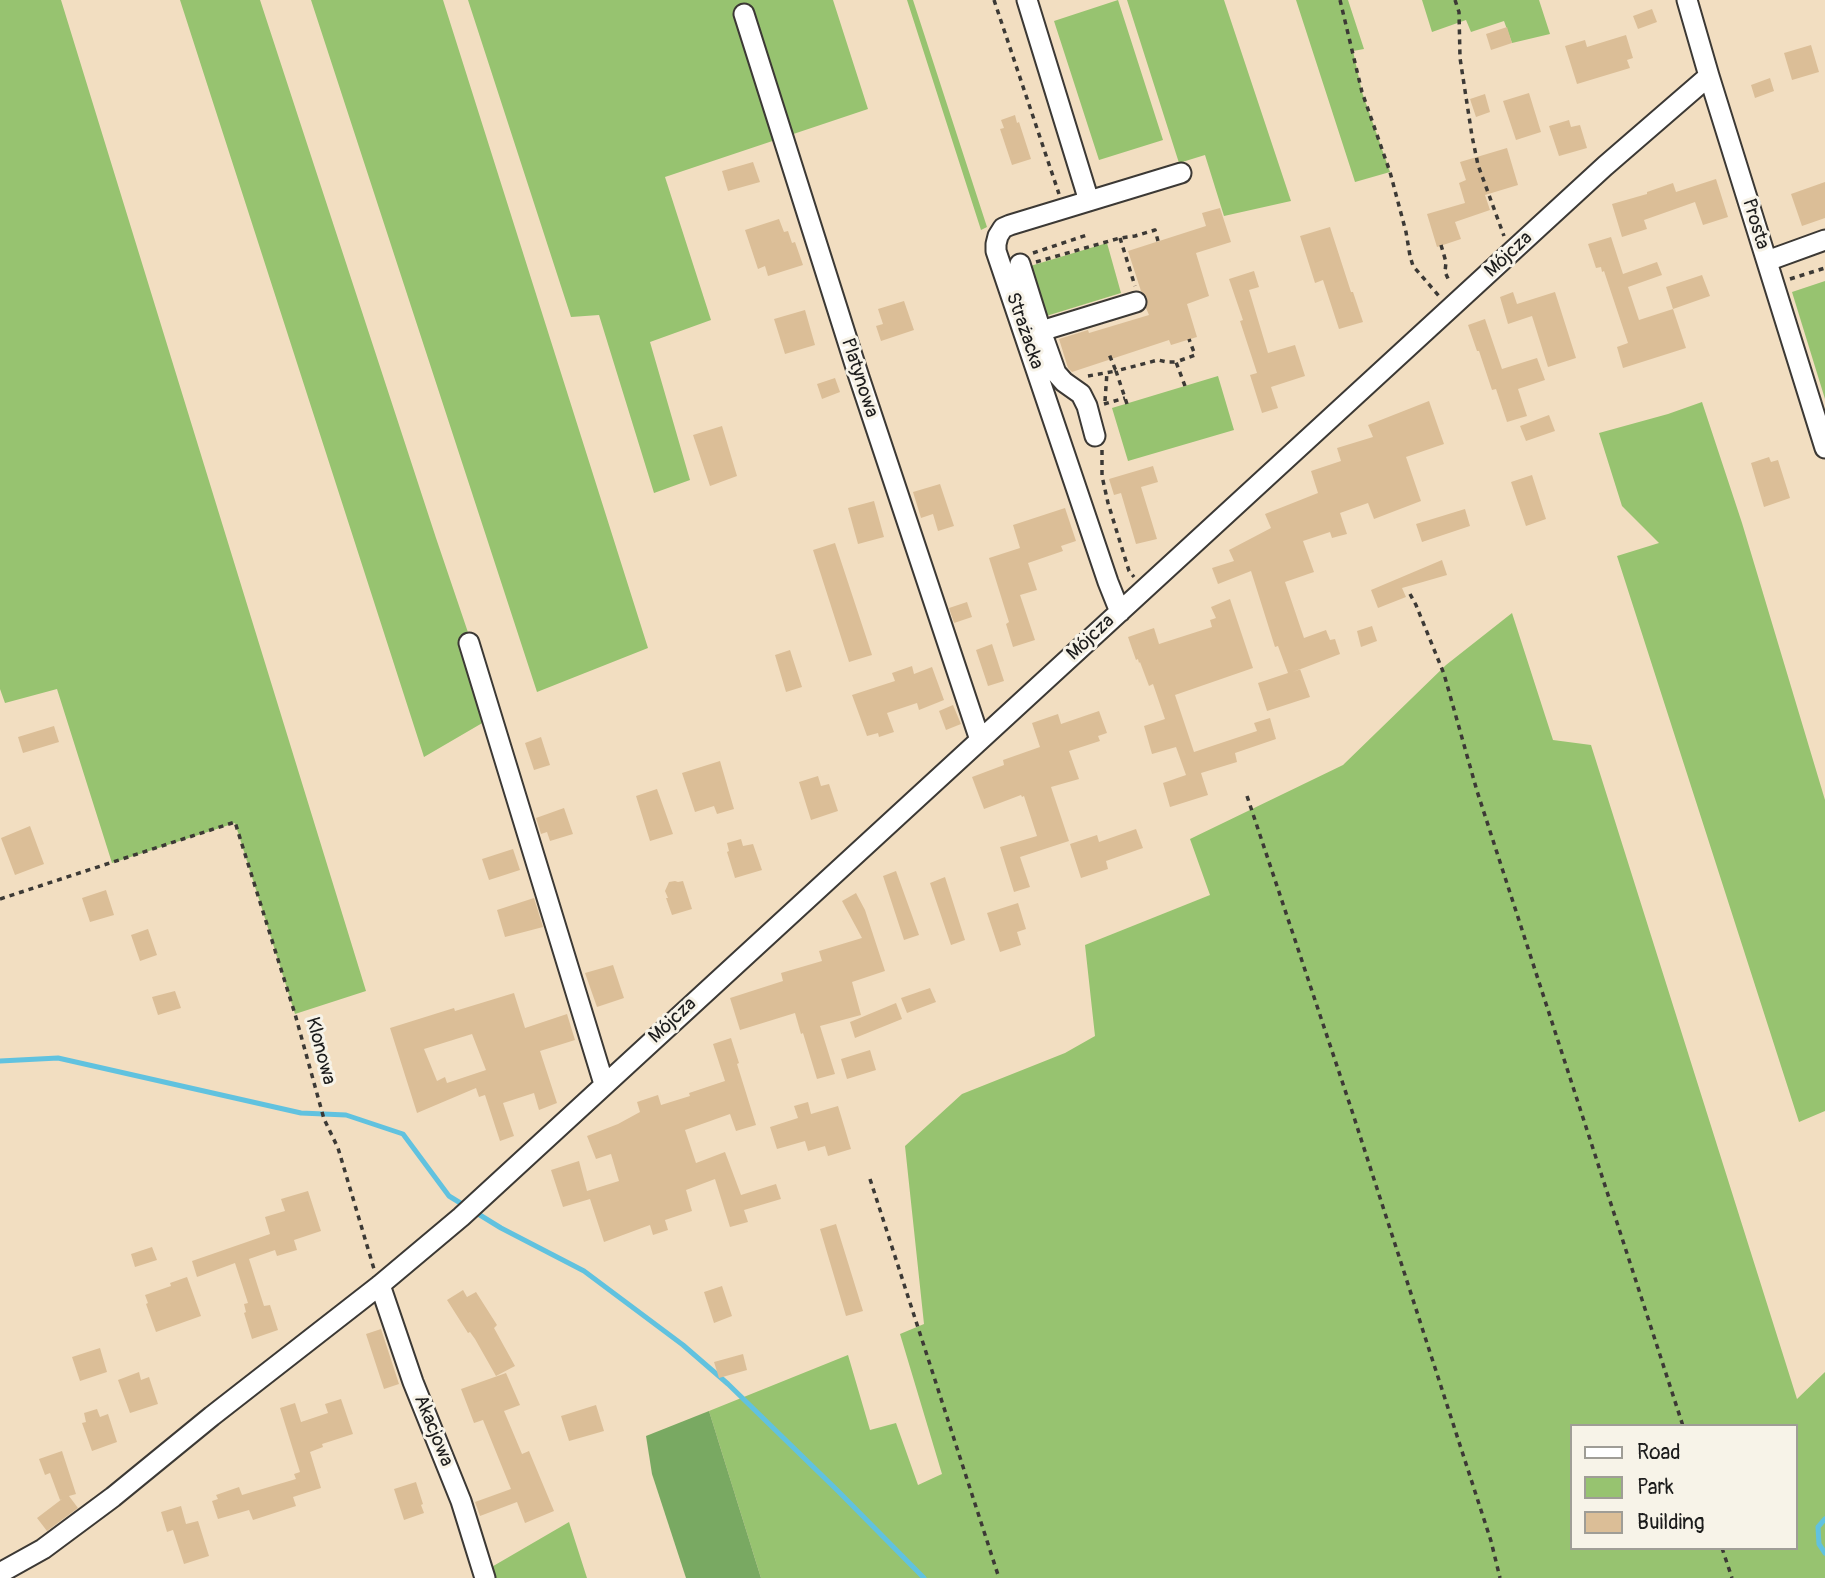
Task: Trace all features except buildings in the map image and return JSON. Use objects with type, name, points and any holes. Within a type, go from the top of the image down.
[{"type":"street","points":[[1027,0],[1089,201]]},
{"type":"street","name":"Prosta","points":[[1687,0],[1825,448]]},
{"type":"street","name":"Platynowa","points":[[744,14],[858,374],[980,740]]},
{"type":"street","name":"Mójcza","points":[[0,1573],[43,1549],[113,1497],[380,1285],[461,1217],[1605,166],[1709,76]]},
{"type":"street","name":"Strażacka","points":[[1120,611],[996,251],[996,243],[1003,229],[1174,173],[1181,173]]},
{"type":"street","points":[[1767,261],[1825,240]]},
{"type":"street","points":[[1021,266],[1056,373],[1081,394],[1099,439]]},
{"type":"street","points":[[1041,331],[1136,302]]},
{"type":"street","points":[[469,643],[604,1084]]},
{"type":"street","name":"Akacjowa","points":[[380,1285],[461,1501],[485,1578]]},
{"type":"path","points":[[994,0],[1064,208]]},
{"type":"path","points":[[1340,0],[1362,92],[1390,172],[1413,266],[1440,297],[1453,307]]},
{"type":"path","points":[[1455,0],[1459,12],[1460,58],[1472,136],[1478,165],[1504,237]]},
{"type":"path","points":[[1087,235],[1029,254],[1021,260],[1021,266],[1156,230],[1158,241]]},
{"type":"path","points":[[1120,238],[1139,300],[1136,302]]},
{"type":"path","points":[[1441,245],[1446,262],[1445,272],[1451,285]]},
{"type":"path","points":[[1774,285],[1825,268]]},
{"type":"path","points":[[1083,377],[1158,360],[1177,362],[1195,355],[1189,339]]},
{"type":"path","points":[[1110,354],[1127,404]]},
{"type":"path","points":[[1177,362],[1185,386]]},
{"type":"path","points":[[1107,372],[1104,407],[1125,398]]},
{"type":"path","points":[[1099,439],[1102,476],[1108,503],[1129,572],[1138,582]]},
{"type":"path","points":[[1410,594],[1444,674],[1478,791],[1682,1424]]},
{"type":"path","points":[[1247,796],[1491,1541],[1500,1578]]},
{"type":"path","name":"Klonowa","points":[[0,899],[235,822],[295,1014],[324,1119],[338,1149],[369,1257],[380,1285]]},
{"type":"path","points":[[870,1179],[999,1578]]},
{"type":"path","points":[[1724,1550],[1732,1578]]},
{"type":"green space","points":[[0,0],[61,0],[366,991],[295,1014],[235,823],[112,863],[57,689],[5,703],[0,689]]},
{"type":"green space","points":[[180,0],[260,0],[496,715],[424,757]]},
{"type":"green space","points":[[311,0],[443,0],[648,648],[537,692]]},
{"type":"green space","points":[[468,0],[833,0],[868,109],[665,177],[711,320],[650,342],[690,480],[654,493],[599,315],[571,317]]},
{"type":"green space","points":[[907,0],[913,0],[987,227],[981,230]]},
{"type":"green space","points":[[1118,0],[1163,140],[1099,160],[1054,21]]},
{"type":"green space","points":[[1127,0],[1224,0],[1291,201],[1224,216],[1205,155],[1179,163]]},
{"type":"green space","points":[[1296,0],[1348,0],[1364,49],[1353,51],[1362,92],[1390,172],[1355,182]]},
{"type":"green space","points":[[1422,0],[1539,0],[1550,34],[1512,43],[1504,21],[1471,32],[1466,20],[1432,32]]},
{"type":"green space","points":[[1107,243],[1121,293],[1043,317],[1027,267]]},
{"type":"green space","points":[[1825,281],[1825,399],[1792,292]]},
{"type":"green space","points":[[1218,376],[1234,430],[1128,461],[1112,408]]},
{"type":"green space","points":[[1702,402],[1742,523],[1825,800],[1825,1111],[1799,1122],[1617,556],[1659,543],[1622,506],[1599,433]]},
{"type":"green space","points":[[1512,613],[1553,740],[1591,745],[1797,1399],[1825,1372],[1825,1578],[761,1578],[709,1411],[848,1355],[870,1430],[896,1423],[918,1485],[942,1474],[900,1334],[924,1324],[905,1146],[962,1094],[1065,1053],[1095,1036],[1085,945],[1210,895],[1190,839],[1343,765],[1446,665]]},
{"type":"green space","points":[[709,1411],[761,1578],[686,1578],[652,1474],[646,1436]]},
{"type":"green space","points":[[569,1522],[587,1578],[485,1578],[483,1572]]},
{"type":"waterway","points":[[0,1061],[58,1058],[301,1113],[346,1115],[403,1134],[449,1196],[501,1228],[584,1271],[683,1345],[728,1384],[924,1578]]},
{"type":"waterway","points":[[1825,1519],[1818,1527],[1819,1544],[1825,1553]]}]
